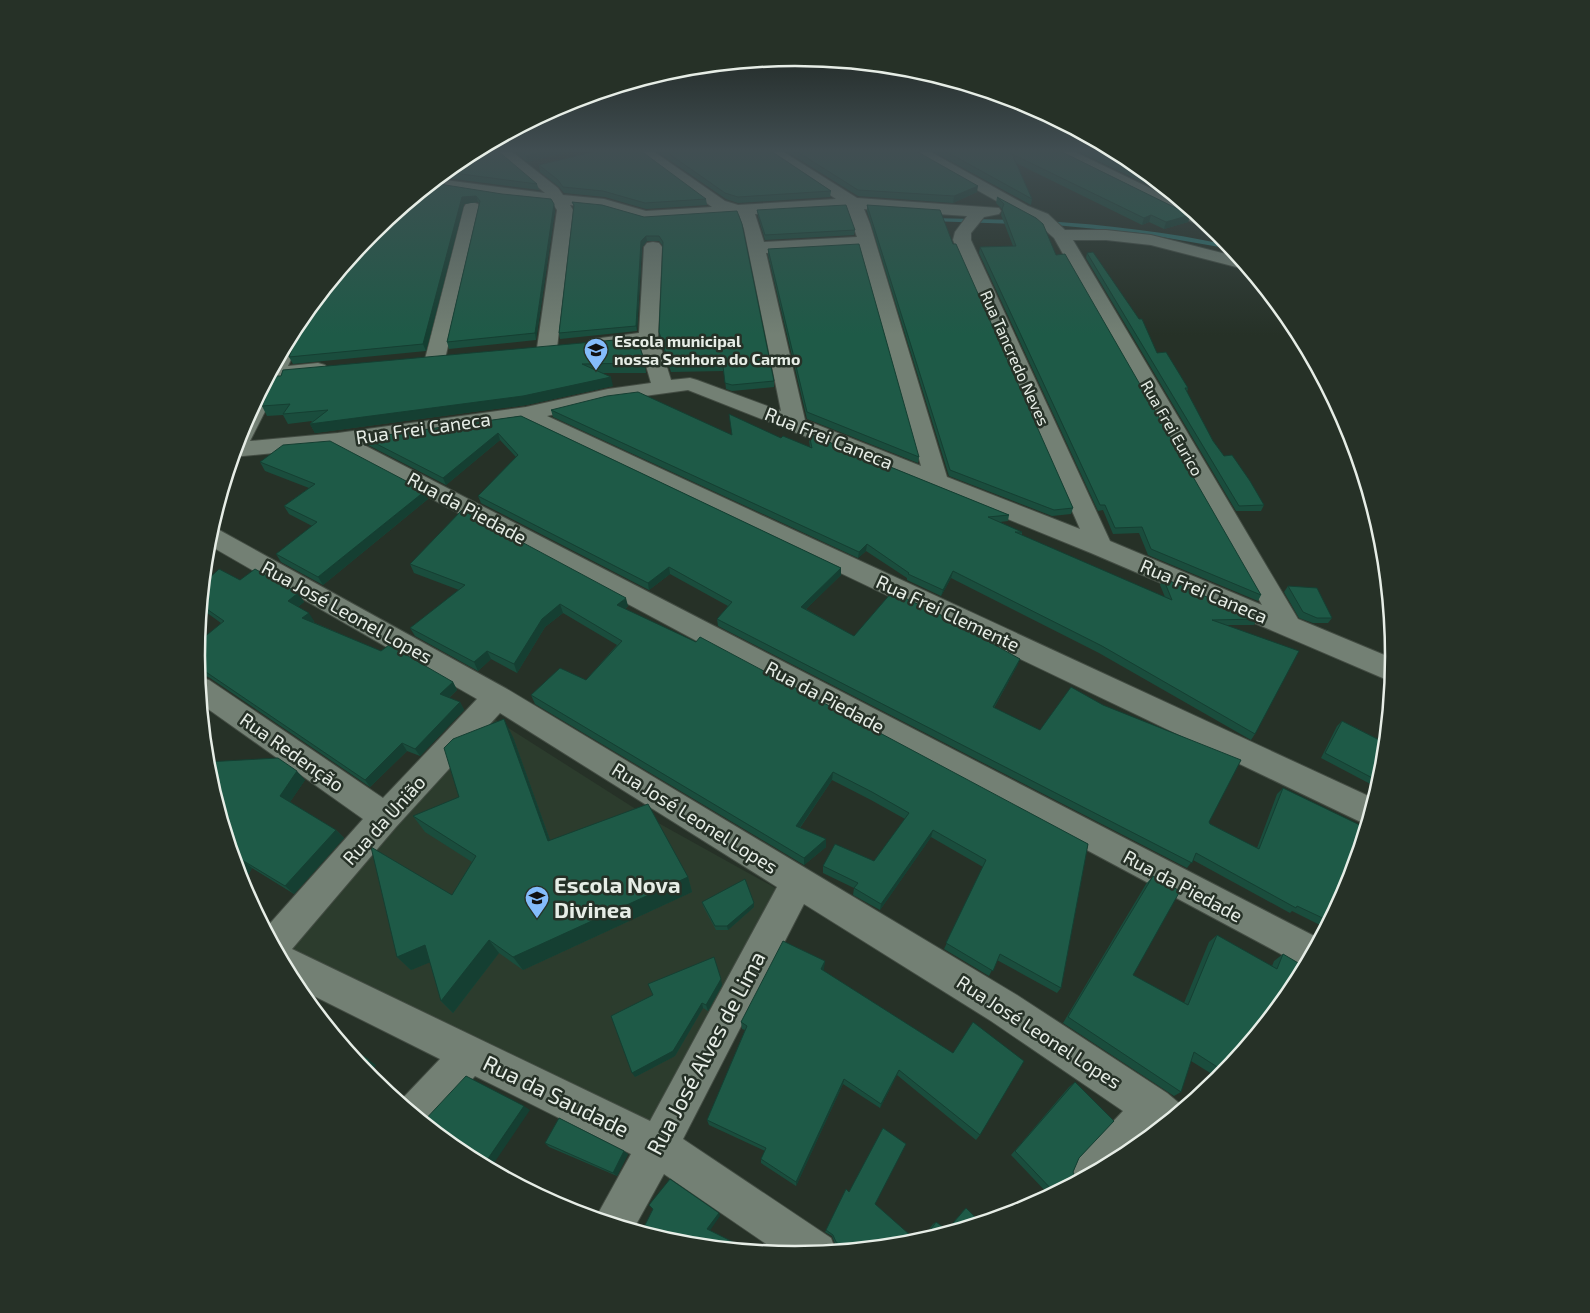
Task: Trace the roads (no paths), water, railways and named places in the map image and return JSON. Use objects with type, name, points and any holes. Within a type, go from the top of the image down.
[{"type":"street","points":[[435,359],[471,212]]},
{"type":"street","points":[[561,212],[556,347],[648,338]]},
{"type":"street","points":[[632,212],[645,216],[707,213],[860,220],[974,217],[1002,212]]},
{"type":"street","points":[[736,212],[744,216],[756,248],[795,424]]},
{"type":"street","points":[[850,212],[860,220],[937,482]]},
{"type":"street","points":[[1028,212],[1053,227],[1151,240],[1233,261]]},
{"type":"street","name":"Rua Tancredo Neves","points":[[974,217],[962,236],[962,240],[1100,547]]},
{"type":"street","points":[[756,248],[860,220]]},
{"type":"street","name":"Rua Frei Eurico","points":[[1053,227],[1289,628]]},
{"type":"street","points":[[653,247],[648,338],[663,387]]},
{"type":"street","points":[[278,373],[341,367]]},
{"type":"street","name":"Rua Frei Caneca","points":[[244,447],[338,440],[526,414],[608,396],[683,383],[695,385],[1100,547],[1385,668]]},
{"type":"street","name":"Rua Frei Clemente","points":[[526,414],[1365,809]]},
{"type":"street","name":"Rua da Piedade","points":[[338,440],[1307,950]]},
{"type":"street","name":"Rua José Leonel Lopes","points":[[217,538],[497,697],[1004,1008],[1162,1113]]},
{"type":"street","name":"Rua Redenção","points":[[206,693],[385,817]]},
{"type":"street","name":"Rua da União","points":[[278,940],[385,817],[497,697]]},
{"type":"street","name":"Rua José Alves de Lima","points":[[617,1219],[658,1146],[798,881]]},
{"type":"street","name":"Rua da Saudade","points":[[294,968],[658,1146],[805,1246]]},
{"type":"street","points":[[418,1110],[470,1054]]},
{"type":"street","points":[[1121,1148],[1162,1113]]},
{"type":"waterway","points":[[931,220],[1017,222]]},
{"type":"waterway","points":[[1046,223],[1139,231],[1217,245]]},
{"type":"place","name":"Escola municipal nossa Senhora do Carmo","points":[[596,371]]},
{"type":"place","name":"Escola Nova Divinea","points":[[537,919]]}]
